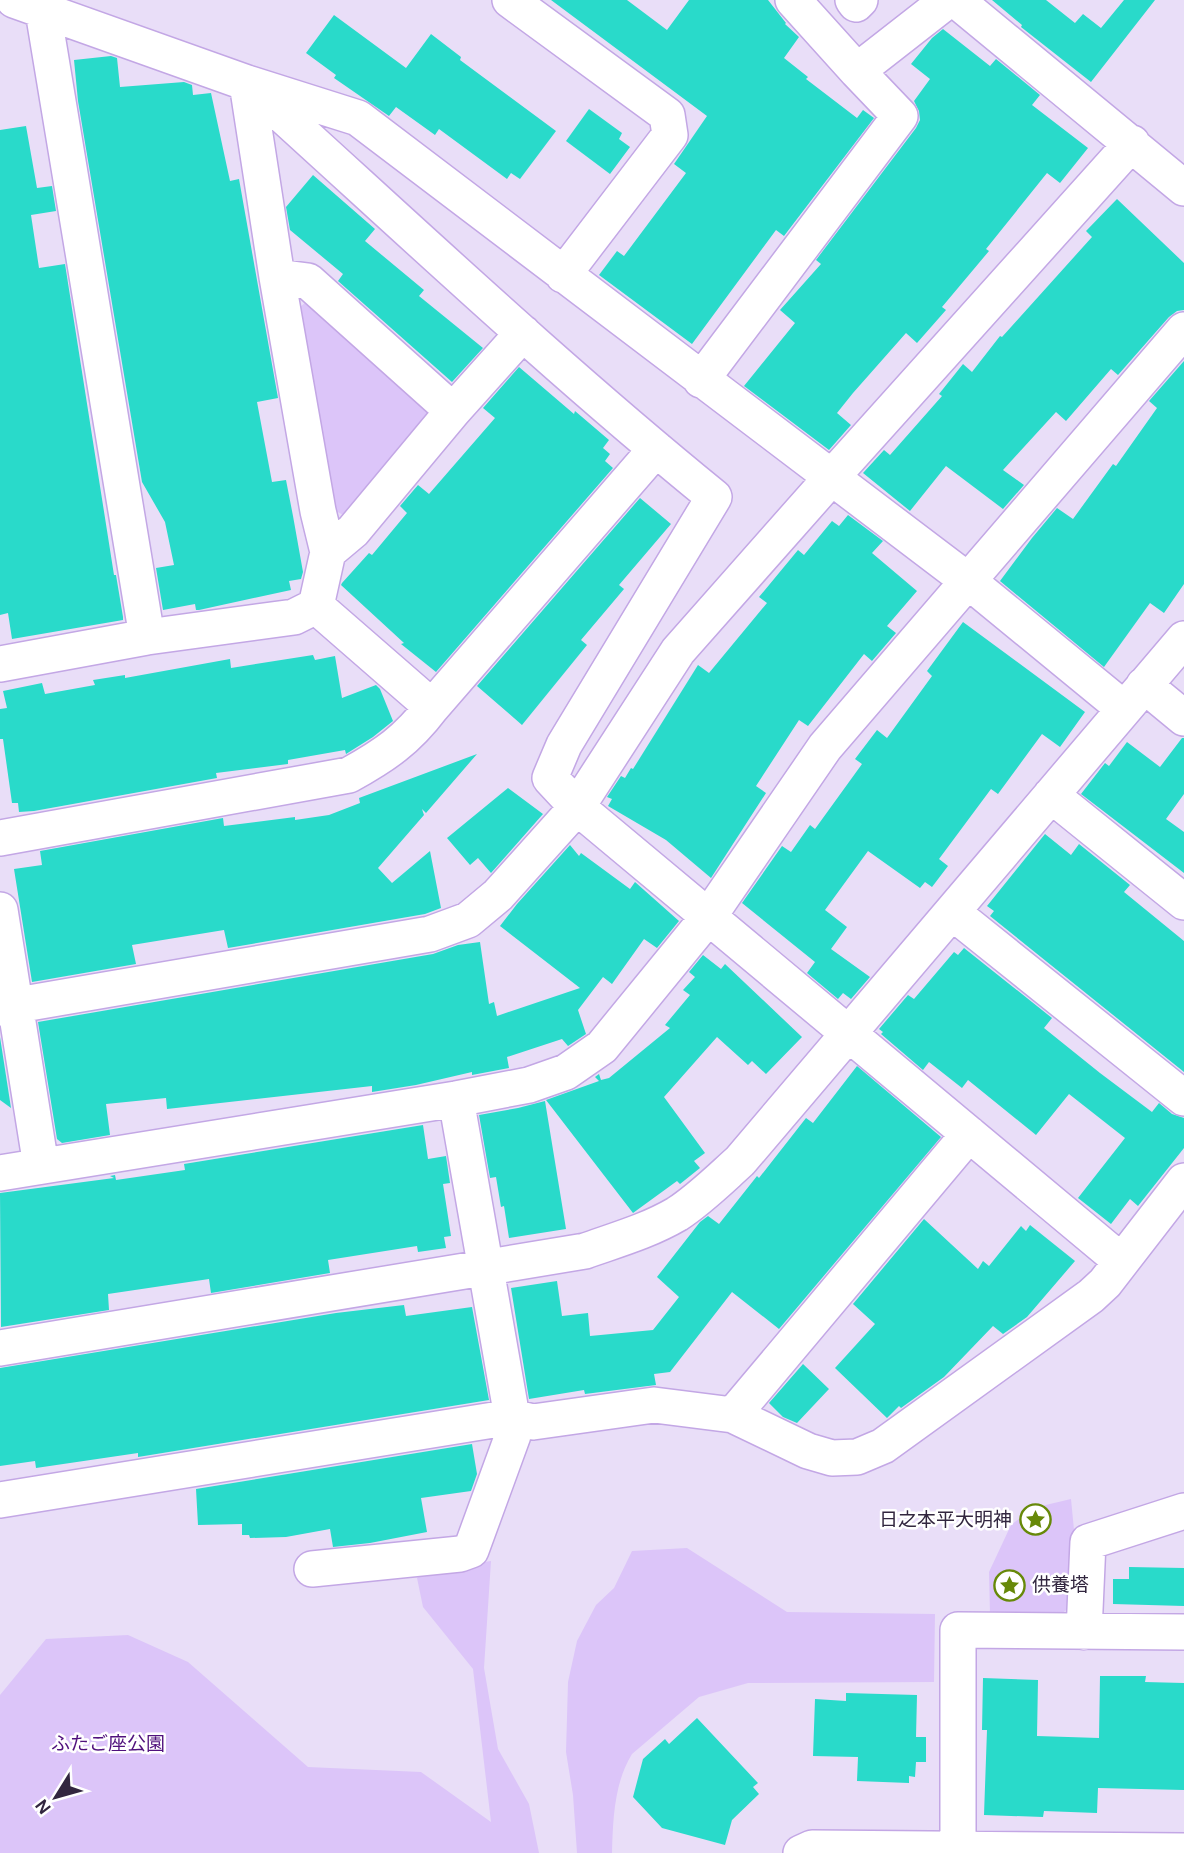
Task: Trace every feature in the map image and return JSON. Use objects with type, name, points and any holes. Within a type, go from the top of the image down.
[{"type":"street","points":[[510,0],[667,115],[670,135],[563,275]]},
{"type":"street","points":[[701,380],[900,116],[793,0]]},
{"type":"street","points":[[853,0],[856,4],[860,0]]},
{"type":"street","points":[[857,71],[948,0]]},
{"type":"street","points":[[956,0],[1184,188]]},
{"type":"street","points":[[28,5],[247,83],[358,118],[967,580],[1134,697],[1184,718]]},
{"type":"street","points":[[28,5],[147,637]]},
{"type":"street","points":[[247,83],[277,277],[318,511],[328,552],[316,606]]},
{"type":"street","points":[[247,83],[523,332],[714,497],[564,745],[550,778],[577,807],[1121,1261]]},
{"type":"street","points":[[8,1007],[430,934],[468,920],[498,895],[577,807],[678,651],[1132,143]]},
{"type":"street","points":[[277,277],[308,281],[453,411]]},
{"type":"street","points":[[0,1173],[456,1099],[529,1085],[566,1072],[602,1046],[709,916],[825,747],[1184,330]]},
{"type":"street","points":[[328,552],[353,531],[523,332]]},
{"type":"street","points":[[0,838],[349,775],[382,756],[415,730],[656,449]]},
{"type":"street","points":[[0,664],[147,637],[294,617],[316,606]]},
{"type":"street","points":[[316,606],[432,707]]},
{"type":"street","points":[[0,1348],[585,1251],[642,1231],[677,1214],[710,1189],[740,1161],[1184,639]]},
{"type":"street","points":[[1051,795],[1184,902]]},
{"type":"street","points":[[0,910],[8,1007],[41,1167]]},
{"type":"street","points":[[951,912],[1184,1098]]},
{"type":"street","points":[[312,1569],[460,1554],[471,1550],[513,1435],[512,1416],[456,1099]]},
{"type":"street","points":[[733,1415],[969,1134]]},
{"type":"street","points":[[0,1500],[512,1416],[533,1422],[654,1405],[733,1415],[808,1451],[832,1458],[858,1457],[883,1446],[1091,1296],[1105,1283],[1184,1181]]},
{"type":"street","points":[[1084,1632],[1088,1542],[1184,1511]]},
{"type":"street","points":[[958,1851],[958,1630],[1184,1632]]},
{"type":"street","points":[[802,1853],[811,1849],[1184,1851]]},
{"type":"green space","points":[[312,297],[431,403],[432,419],[347,517],[332,509],[299,308]]},
{"type":"green space","points":[[1071,1499],[1074,1530],[1073,1604],[1058,1617],[990,1614],[989,1572],[1011,1525],[1033,1508]]},
{"type":"green space","points":[[687,1548],[787,1612],[935,1614],[934,1682],[748,1683],[699,1697],[632,1754],[618,1789],[612,1853],[577,1853],[573,1795],[566,1752],[568,1682],[577,1641],[596,1605],[614,1588],[632,1551]]},
{"type":"green space","name":"ふたご座公園","points":[[491,1561],[484,1668],[498,1749],[529,1804],[539,1853],[0,1853],[0,1695],[46,1639],[128,1635],[188,1662],[308,1767],[421,1772],[491,1822],[473,1669],[423,1607],[417,1578],[425,1570]]},
{"type":"building","points":[[551,0],[627,0],[667,30],[689,0],[768,0],[785,24],[799,37],[784,58],[808,77],[806,79],[857,118],[863,110],[874,118],[784,236],[776,230],[692,344],[599,275],[617,251],[624,256],[686,173],[674,164],[707,116]]},
{"type":"building","points":[[992,0],[1046,0],[1075,23],[1083,14],[1101,28],[1124,0],[1155,0],[1091,82],[1021,27],[1022,25]]},
{"type":"building","points":[[334,15],[406,68],[431,34],[461,57],[460,60],[556,131],[520,179],[511,173],[507,179],[439,129],[435,135],[396,107],[389,116],[334,78],[336,75],[306,53]]},
{"type":"building","points":[[943,29],[990,66],[996,59],[1040,95],[1032,105],[1088,148],[1060,183],[1047,173],[986,249],[989,251],[942,307],[946,310],[917,343],[906,333],[853,393],[837,413],[851,425],[829,450],[744,386],[795,323],[780,310],[821,264],[816,260],[916,128],[920,120],[914,101],[930,79],[911,64]]},
{"type":"building","points":[[111,56],[117,58],[120,87],[184,82],[192,85],[193,95],[211,93],[230,181],[239,179],[278,398],[257,402],[272,482],[286,480],[293,516],[303,572],[301,579],[289,581],[291,590],[199,610],[196,610],[195,604],[163,610],[156,568],[174,565],[165,522],[142,482],[78,101],[74,60]]},
{"type":"building","points":[[589,109],[622,133],[619,139],[630,147],[610,174],[566,141]]},
{"type":"building","points":[[26,126],[37,188],[52,186],[56,211],[31,215],[39,268],[65,264],[123,620],[12,639],[8,613],[0,615],[0,130]]},
{"type":"building","points":[[313,175],[375,229],[365,241],[424,290],[419,296],[483,348],[452,382],[338,281],[343,274],[290,230],[286,207]]},
{"type":"building","points":[[1117,199],[1184,263],[1184,310],[1169,317],[1118,375],[1111,369],[1066,421],[1056,412],[1003,470],[1024,485],[1003,509],[946,466],[910,511],[863,473],[884,450],[890,455],[942,396],[939,394],[963,364],[972,372],[1000,336],[1002,337],[1092,237],[1086,231]]},
{"type":"building","points":[[1184,361],[1184,584],[1164,613],[1150,603],[1104,667],[1000,581],[1057,508],[1073,519],[1113,464],[1116,466],[1157,408],[1149,401]]},
{"type":"building","points":[[519,367],[609,440],[603,448],[610,454],[605,461],[613,468],[436,672],[401,644],[404,643],[341,585],[369,553],[372,555],[407,513],[400,506],[418,485],[429,494],[495,418],[483,408]]},
{"type":"building","points":[[640,498],[671,524],[619,585],[624,589],[581,640],[587,645],[522,725],[477,686]]},
{"type":"building","points":[[848,515],[883,541],[872,553],[917,591],[887,626],[896,633],[872,661],[864,654],[808,726],[799,720],[756,786],[766,793],[711,878],[666,840],[608,806],[612,799],[607,797],[621,776],[625,778],[631,768],[633,769],[698,665],[709,673],[767,603],[759,597],[798,550],[804,555],[832,521],[839,526]]},
{"type":"building","points":[[963,622],[1085,712],[1060,747],[1042,734],[998,794],[991,789],[939,859],[948,866],[932,887],[925,882],[920,888],[868,851],[825,910],[847,927],[831,949],[870,977],[851,999],[843,993],[838,999],[807,973],[815,962],[742,903],[782,846],[791,852],[810,825],[815,829],[862,764],[855,759],[877,730],[887,738],[932,676],[927,671]]},
{"type":"building","points":[[313,655],[315,660],[335,656],[342,698],[376,685],[393,721],[346,754],[345,750],[288,760],[288,764],[216,773],[217,778],[34,811],[19,812],[18,803],[12,803],[3,739],[0,739],[0,709],[7,708],[3,691],[42,683],[45,694],[95,685],[93,680],[125,675],[125,678],[230,659],[231,668]]},
{"type":"building","points":[[1182,738],[1184,794],[1166,819],[1184,832],[1184,873],[1081,794],[1105,763],[1109,766],[1127,742],[1160,767]]},
{"type":"building","points":[[477,754],[426,813],[422,809],[424,815],[378,868],[392,883],[430,851],[441,908],[425,914],[228,948],[224,930],[132,945],[136,964],[32,982],[14,869],[42,865],[40,851],[223,818],[224,826],[329,815],[360,803],[359,798]]},
{"type":"building","points":[[508,788],[543,814],[491,873],[478,858],[470,865],[447,838]]},
{"type":"building","points":[[1045,834],[1071,855],[1079,844],[1130,885],[1124,892],[1184,941],[1184,1072],[990,916],[994,911],[987,906]]},
{"type":"building","points":[[570,845],[579,856],[581,853],[630,889],[635,882],[679,921],[657,948],[644,939],[612,984],[603,977],[578,1010],[586,1034],[568,1046],[562,1039],[507,1057],[509,1068],[472,1075],[472,1072],[372,1092],[372,1086],[167,1109],[166,1098],[106,1104],[110,1135],[62,1143],[57,1139],[38,1022],[433,954],[458,945],[480,942],[489,1004],[494,1002],[497,1016],[580,988],[500,926]]},
{"type":"building","points":[[964,948],[1052,1018],[1044,1028],[1100,1073],[1152,1112],[1159,1103],[1172,1114],[1184,1118],[1184,1148],[1138,1206],[1130,1199],[1111,1224],[1078,1198],[1125,1138],[1069,1094],[1036,1135],[968,1080],[962,1088],[929,1062],[923,1070],[881,1034],[883,1032],[879,1029],[908,995],[914,999],[954,952],[958,955]]},
{"type":"building","points":[[703,955],[721,969],[725,964],[802,1037],[766,1074],[752,1061],[748,1065],[717,1037],[664,1097],[705,1153],[694,1161],[700,1168],[680,1184],[677,1181],[633,1213],[546,1100],[599,1081],[595,1077],[599,1074],[601,1080],[609,1078],[670,1028],[665,1025],[690,995],[683,990],[695,977],[689,972]]},
{"type":"building","points":[[0,1037],[11,1108],[0,1100]]},
{"type":"building","points":[[857,1066],[941,1137],[779,1329],[732,1292],[670,1372],[654,1374],[656,1385],[585,1394],[584,1390],[529,1399],[511,1288],[557,1281],[562,1316],[588,1313],[590,1336],[653,1330],[679,1297],[657,1277],[700,1222],[708,1216],[719,1224],[806,1118],[813,1123]]},
{"type":"building","points":[[545,1101],[566,1229],[509,1238],[496,1177],[490,1178],[479,1115]]},
{"type":"building","points":[[423,1125],[428,1159],[446,1156],[450,1183],[443,1184],[451,1236],[444,1237],[446,1248],[418,1252],[417,1246],[328,1260],[330,1273],[211,1293],[209,1279],[108,1294],[109,1310],[1,1327],[0,1193],[114,1178],[110,1176],[115,1175],[116,1180],[185,1170],[184,1164]]},
{"type":"building","points":[[924,1219],[978,1269],[983,1261],[989,1266],[1021,1226],[1026,1231],[1030,1225],[1075,1261],[1027,1317],[1003,1334],[993,1326],[944,1377],[901,1408],[899,1406],[887,1418],[835,1368],[875,1324],[853,1304]]},
{"type":"building","points":[[404,1305],[406,1316],[472,1307],[489,1400],[138,1457],[138,1453],[36,1468],[35,1461],[0,1466],[0,1368],[336,1313]]},
{"type":"building","points":[[803,1364],[829,1389],[797,1423],[783,1417],[769,1403]]},
{"type":"building","points":[[472,1444],[477,1474],[471,1491],[421,1498],[427,1532],[333,1547],[330,1529],[286,1537],[250,1538],[249,1535],[242,1535],[242,1524],[198,1525],[196,1489]]},
{"type":"building","points":[[1129,1567],[1184,1568],[1184,1606],[1113,1604],[1113,1579],[1129,1579]]},
{"type":"building","points":[[1100,1676],[1146,1676],[1145,1682],[1184,1683],[1184,1790],[1098,1788],[1097,1813],[1044,1811],[1043,1817],[984,1815],[987,1730],[982,1730],[983,1678],[1038,1680],[1037,1736],[1099,1738]]},
{"type":"building","points":[[846,1693],[917,1695],[916,1737],[926,1737],[926,1762],[916,1762],[915,1777],[909,1776],[909,1783],[857,1781],[858,1757],[813,1756],[815,1699],[846,1701]]},
{"type":"building","points":[[697,1718],[758,1783],[753,1787],[759,1794],[732,1820],[725,1845],[662,1828],[633,1797],[643,1759],[665,1739],[669,1744]]},
{"type":"place","name":"日之本平大明神","points":[[1035,1520]]},
{"type":"place","name":"供養塔","points":[[1009,1585]]}]
